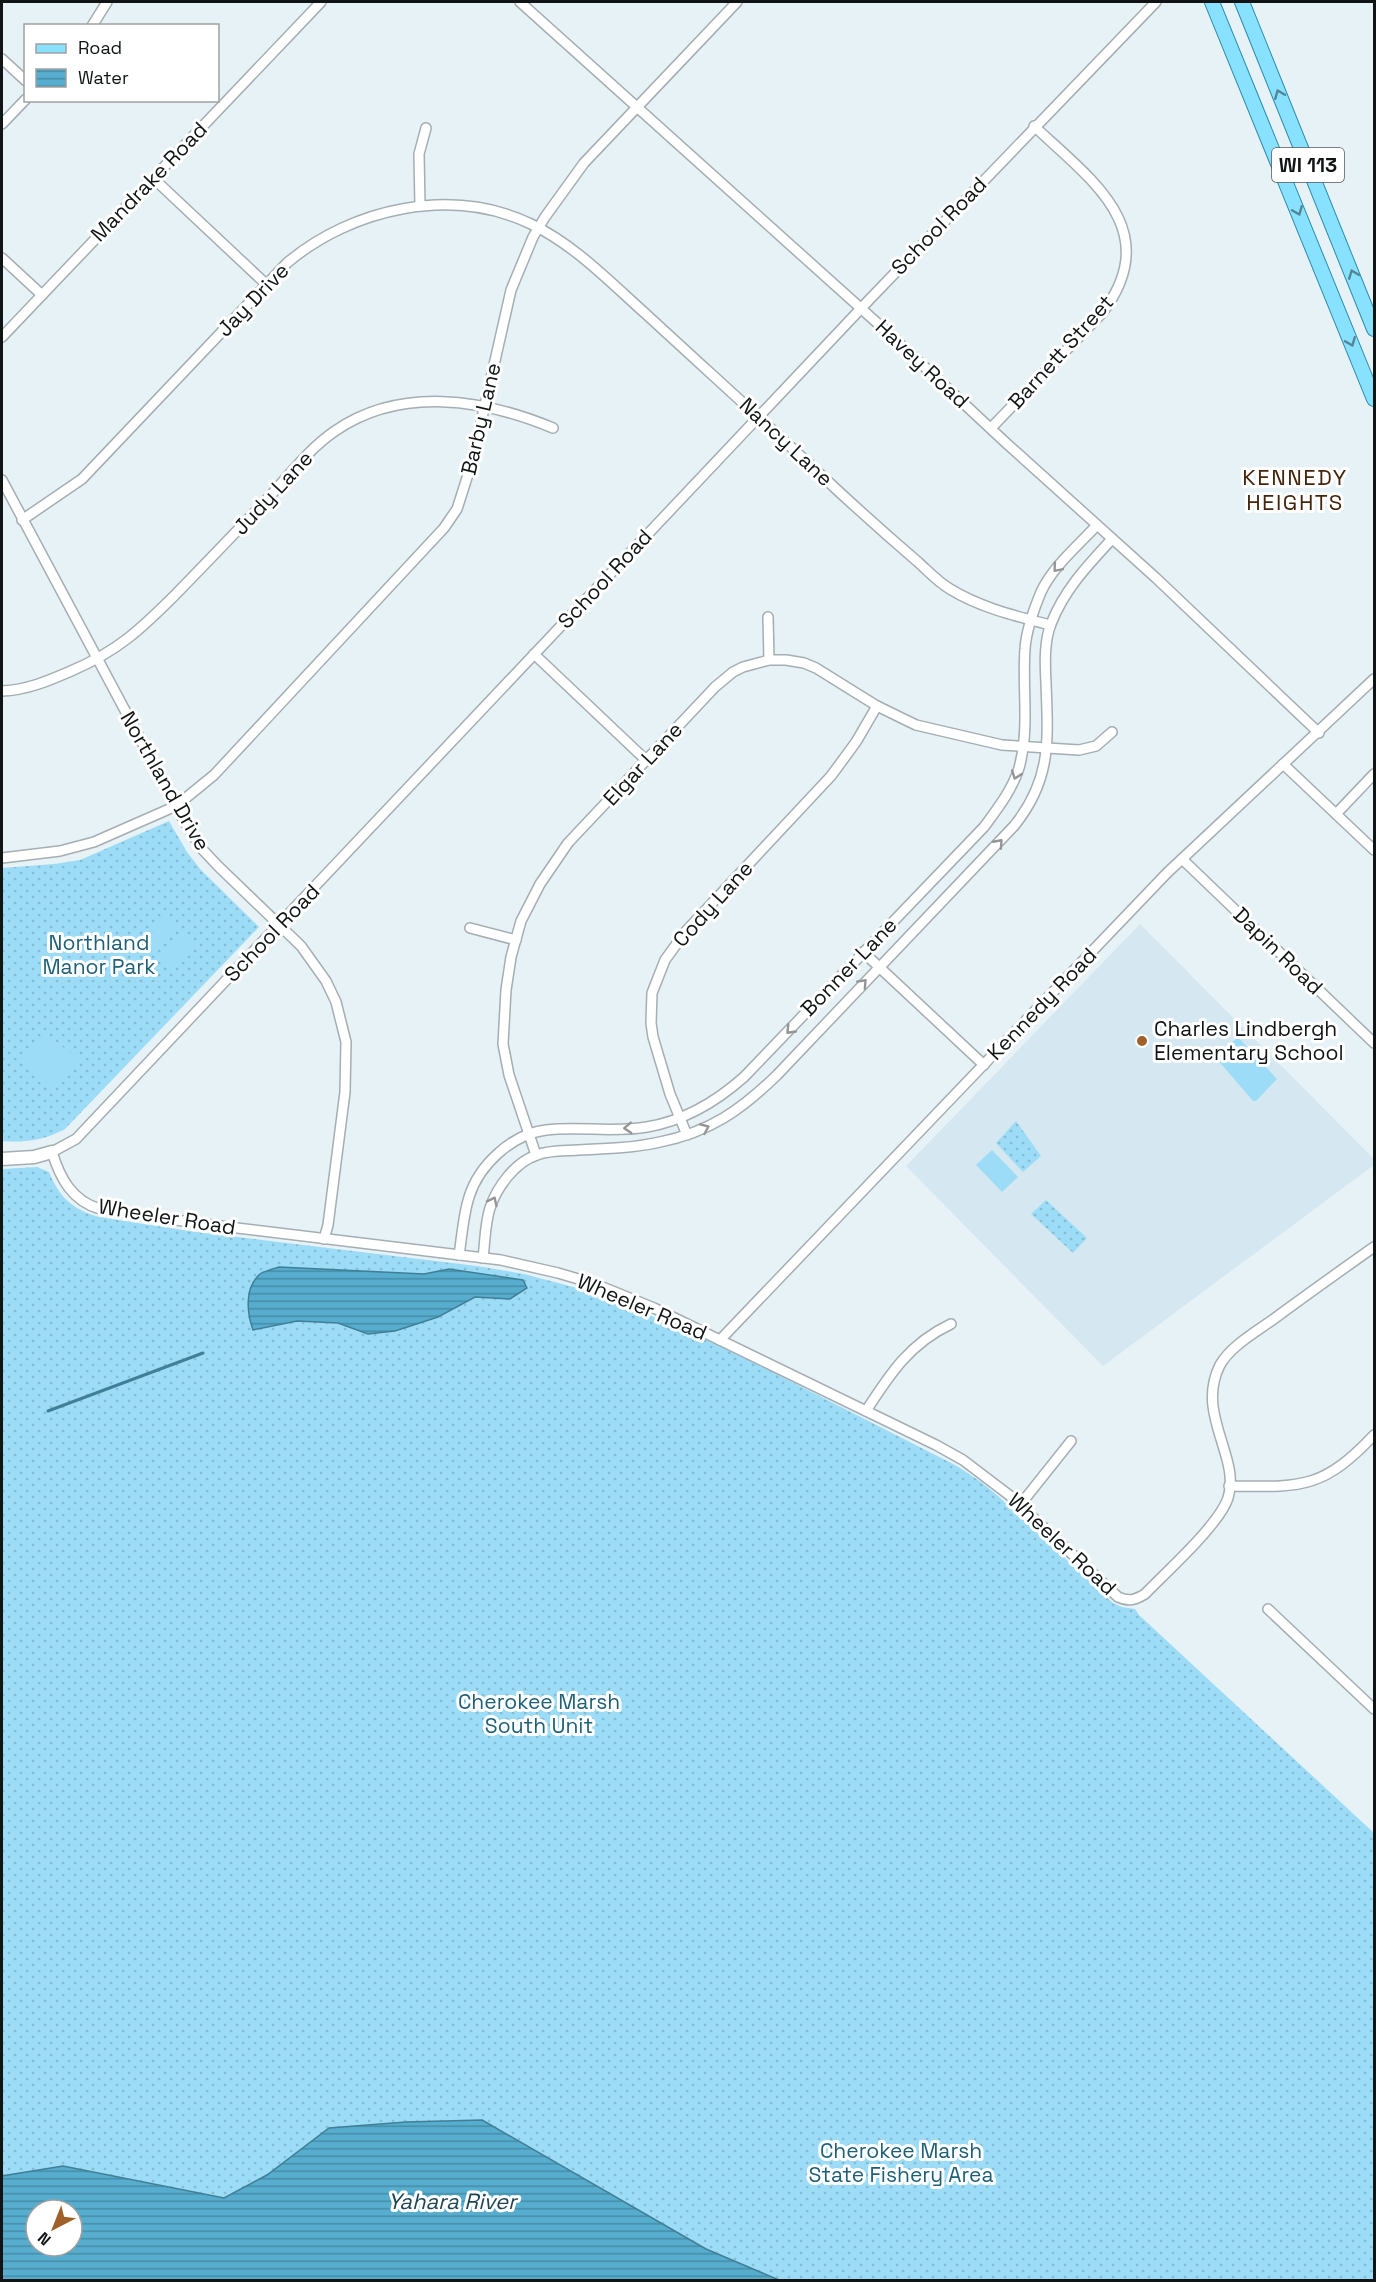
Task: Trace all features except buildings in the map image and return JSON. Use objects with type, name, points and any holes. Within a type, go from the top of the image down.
[{"type":"main road","name":"WI 113","points":[[1212,2],[1373,394]]},
{"type":"main road","name":"WI 113","points":[[1242,2],[1374,328]]},
{"type":"street","points":[[93,24],[107,2]]},
{"type":"street","name":"Mandrake Road","points":[[2,337],[321,2]]},
{"type":"street","name":"Havey Road","points":[[520,2],[861,309],[1097,525],[1319,733]]},
{"type":"street","name":"Barby Lane","points":[[2,858],[60,851],[94,842],[176,806],[214,775],[444,528],[458,509],[472,462],[511,290],[522,260],[538,228],[584,163],[738,2]]},
{"type":"street","name":"School Road","points":[[52,1152],[76,1138],[1034,126],[1156,2]]},
{"type":"street","points":[[2,59],[24,79]]},
{"type":"street","points":[[2,124],[24,101]]},
{"type":"street","name":"Barnett Street","points":[[991,428],[1103,312],[1114,297],[1124,270],[1127,249],[1122,226],[1110,201],[1100,188],[1034,126]]},
{"type":"street","points":[[420,207],[419,154],[426,128]]},
{"type":"street","points":[[153,178],[267,285]]},
{"type":"street","name":"Jay Drive","points":[[22,520],[82,479],[287,263],[306,247],[339,229],[387,212],[420,207],[469,206],[500,213],[538,228]]},
{"type":"street","name":"Nancy Lane","points":[[538,228],[577,254],[940,582],[976,603],[1050,626]]},
{"type":"street","points":[[2,258],[42,295]]},
{"type":"street","name":"Judy Lane","points":[[2,691],[37,686],[97,659],[136,634],[194,576],[303,459],[335,431],[377,410],[412,402],[457,403],[522,416],[553,428]]},
{"type":"street","name":"Northland Drive","points":[[2,480],[176,806],[201,848],[301,946],[326,981],[341,1016],[346,1042],[345,1092],[328,1225],[324,1239]]},
{"type":"street","name":"Bonner Lane","points":[[459,1256],[464,1216],[470,1194],[479,1176],[506,1146],[528,1134],[545,1130],[647,1127],[705,1106],[744,1077],[984,826],[1011,788],[1024,747],[1025,646],[1031,620],[1048,580],[1097,525]]},
{"type":"street","name":"Bonner Lane","points":[[536,1155],[628,1147],[687,1136],[708,1128],[749,1101],[987,856],[1025,812],[1041,776],[1048,748],[1045,666],[1050,626],[1080,573],[1112,539]]},
{"type":"street","points":[[768,617],[770,660]]},
{"type":"street","points":[[534,654],[647,761]]},
{"type":"street","name":"Elgar Lane","points":[[536,1155],[509,1075],[503,1044],[506,990],[521,921],[540,884],[583,828],[715,687],[733,672],[770,660],[804,663],[877,706],[916,725],[1002,745],[1071,750],[1092,748],[1112,732]]},
{"type":"street","name":"Kennedy Road","points":[[720,1340],[1182,859],[1374,680]]},
{"type":"street","name":"Cody Lane","points":[[687,1136],[653,1037],[651,1023],[652,993],[665,960],[686,931],[831,776],[856,742],[877,706]]},
{"type":"street","points":[[1283,764],[1374,850]]},
{"type":"street","points":[[1336,814],[1374,774]]},
{"type":"street","name":"Dapin Road","points":[[1182,859],[1374,1043]]},
{"type":"street","points":[[470,928],[516,940]]},
{"type":"street","points":[[863,952],[984,1065]]},
{"type":"street","points":[[2,1159],[34,1157],[52,1152]]},
{"type":"street","name":"Wheeler Road","points":[[52,1152],[70,1190],[81,1202],[90,1206],[131,1214],[483,1258],[532,1267],[595,1284],[654,1308],[963,1460],[1020,1505],[1126,1601],[1145,1594],[1211,1524],[1227,1499],[1229,1486]]},
{"type":"street","points":[[483,1258],[489,1210],[493,1201],[510,1174],[520,1164],[536,1155]]},
{"type":"street","points":[[1374,1247],[1248,1337],[1223,1360],[1211,1390],[1213,1412],[1229,1472],[1229,1486],[1307,1484],[1343,1466],[1374,1435]]},
{"type":"street","points":[[866,1411],[884,1383],[911,1352],[930,1334],[951,1324]]},
{"type":"street","points":[[1020,1505],[1071,1441]]},
{"type":"street","points":[[1268,1609],[1374,1709]]},
{"type":"shaded area","name":"Charles Lindbergh Elementary School","points":[[1140,924],[1374,1159],[1374,1165],[1103,1366],[906,1166]]},
{"type":"green space","name":"Northland Manor Park","points":[[169,821],[187,852],[201,870],[259,927],[65,1129],[34,1140],[2,1141],[2,868],[80,860]]},
{"type":"green space","points":[[166,917],[178,928],[154,955],[142,944]]},
{"type":"green space","points":[[182,932],[195,943],[171,970],[158,959]]},
{"type":"green space","points":[[45,1033],[78,1059],[56,1085],[44,1082],[19,1058]]},
{"type":"green space","points":[[1238,1037],[1277,1079],[1256,1101],[1253,1101],[1216,1058]]},
{"type":"green space","points":[[1016,1121],[1041,1156],[1023,1172],[996,1143]]},
{"type":"green space","points":[[992,1150],[1018,1177],[1002,1192],[976,1165]]},
{"type":"green space","name":"Cherokee Marsh South Unit","points":[[37,1167],[49,1172],[57,1189],[68,1201],[82,1211],[99,1217],[189,1231],[477,1266],[524,1274],[577,1288],[694,1332],[957,1466],[981,1482],[1113,1603],[1135,1609],[1374,1833],[1374,2280],[779,2280],[706,2249],[482,2120],[406,2122],[329,2128],[267,2175],[224,2198],[63,2166],[2,2176],[2,1169]],"holes":[[[449,1269],[523,1280],[510,1299],[475,1297],[438,1317],[368,1334],[338,1323],[297,1321],[254,1330],[249,1315],[250,1294],[261,1274],[315,1270],[424,1274]]]},
{"type":"green space","points":[[1046,1200],[1087,1238],[1073,1253],[1031,1214]]},
{"type":"water","points":[[279,1267],[424,1274],[449,1269],[523,1280],[527,1288],[510,1299],[475,1297],[438,1317],[395,1331],[368,1334],[338,1323],[297,1321],[253,1330],[248,1309],[251,1286],[260,1274]]},
{"type":"water","name":"Yahara River","points":[[482,2120],[706,2249],[779,2280],[2,2280],[2,2176],[63,2166],[224,2198],[267,2175],[329,2128],[406,2122]]},
{"type":"waterway","points":[[48,1411],[203,1353]]},
{"type":"place","name":"Charles Lindbergh Elementary School","points":[[1142,1041]]},
{"type":"district","name":"KENNEDY HEIGHTS","points":[[1295,490]]},
{"type":"park label","name":"Cherokee Marsh State Fishery Area","points":[[901,2163]]}]
